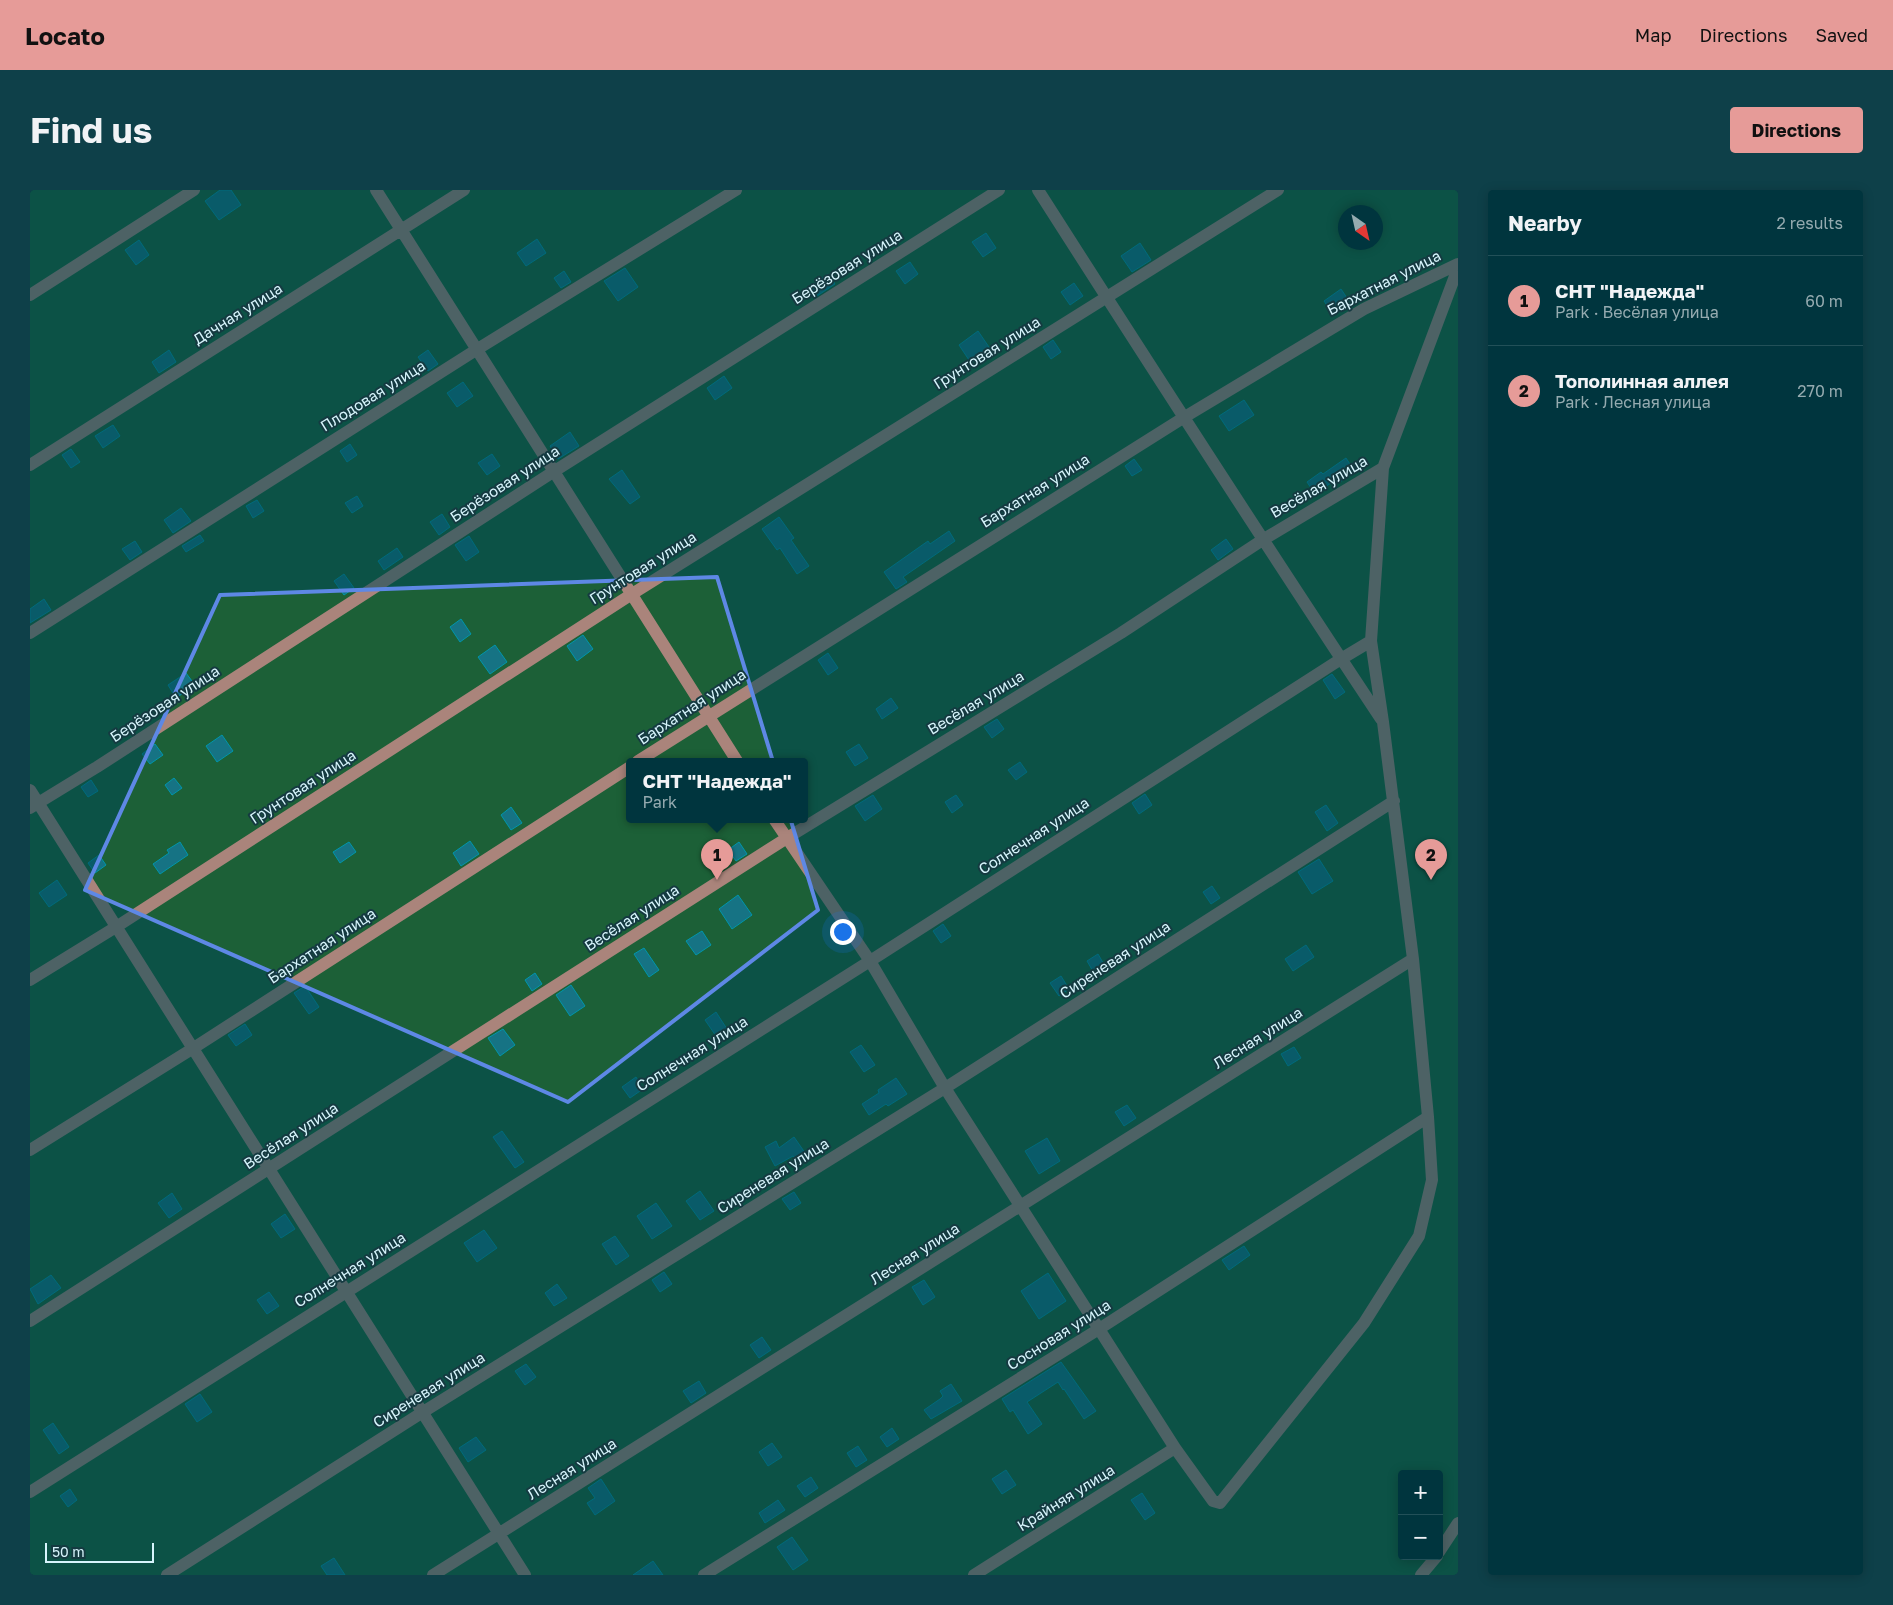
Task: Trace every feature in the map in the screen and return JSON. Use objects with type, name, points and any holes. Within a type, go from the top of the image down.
[{"type":"street","points":[[30,295],[194,190]]},
{"type":"street","points":[[376,190],[735,758]]},
{"type":"street","name":"Дачная улица","points":[[30,465],[464,190]]},
{"type":"street","name":"Плодовая улица","points":[[30,633],[476,350],[736,190]]},
{"type":"street","name":"Берёзовая улица","points":[[34,806],[98,767],[553,472],[999,190]]},
{"type":"street","points":[[1038,190],[1182,418],[1264,538],[1384,722]]},
{"type":"street","name":"Грунтовая улица","points":[[30,980],[116,927],[632,594],[1278,190]]},
{"type":"street","name":"Бархатная улица","points":[[643,758],[1182,418],[1364,309],[1458,264]]},
{"type":"street","points":[[777,823],[870,961],[945,1088],[1175,1448],[1213,1501],[1220,1503],[1364,1323],[1419,1236],[1432,1180],[1413,959],[1384,722],[1371,642],[1384,468],[1458,268]]},
{"type":"street","name":"Весёлая улица","points":[[30,1322],[787,838],[1121,633],[1264,538],[1384,468]]},
{"type":"street","name":"Солнечная улица","points":[[30,1492],[870,961],[1341,658],[1371,642]]},
{"type":"street","name":"Бархатная улица","points":[[30,1150],[192,1049],[626,770]]},
{"type":"street","points":[[30,790],[34,806],[116,927],[525,1575]]},
{"type":"street","name":"Сиреневая улица","points":[[167,1575],[423,1412],[945,1088],[1394,800]]},
{"type":"street","name":"Лесная улица","points":[[433,1575],[1413,959]]},
{"type":"street","name":"Сосновая улица","points":[[704,1575],[1099,1329],[1428,1117]]},
{"type":"street","name":"Крайняя улица","points":[[974,1575],[1175,1448]]},
{"type":"street","points":[[1443,1546],[1458,1523]]},
{"type":"street","points":[[1420,1575],[1433,1560]]},
{"type":"highlighted area","points":[[717,577],[818,910],[568,1102],[85,890],[220,595]]},
{"type":"green space","points":[[30,190],[1458,190],[1458,1575],[30,1575]]},
{"type":"building","points":[[220,190],[231,190],[241,205],[219,220],[205,201]]},
{"type":"building","points":[[986,233],[996,248],[983,257],[972,242]]},
{"type":"building","points":[[537,239],[546,253],[526,266],[517,253]]},
{"type":"building","points":[[139,240],[149,255],[136,265],[125,250]]},
{"type":"building","points":[[1140,243],[1151,260],[1132,272],[1121,256]]},
{"type":"building","points":[[910,262],[918,274],[905,284],[896,271]]},
{"type":"building","points":[[625,268],[638,287],[618,301],[604,281]]},
{"type":"building","points":[[564,271],[571,282],[561,288],[554,278]]},
{"type":"building","points":[[828,274],[835,284],[817,296],[811,286]]},
{"type":"building","points":[[1074,283],[1083,296],[1070,305],[1061,292]]},
{"type":"building","points":[[1341,289],[1349,301],[1332,313],[1324,301]]},
{"type":"building","points":[[978,331],[991,350],[971,363],[959,345]]},
{"type":"building","points":[[1053,340],[1061,352],[1051,359],[1043,347]]},
{"type":"building","points":[[169,350],[176,362],[159,373],[152,362]]},
{"type":"building","points":[[428,350],[438,364],[428,371],[418,357]]},
{"type":"building","points":[[724,376],[732,388],[715,400],[707,388]]},
{"type":"building","points":[[463,382],[473,396],[457,407],[447,393]]},
{"type":"building","points":[[1244,400],[1254,415],[1229,431],[1219,416]]},
{"type":"building","points":[[113,425],[120,436],[103,448],[95,436]]},
{"type":"building","points":[[570,432],[579,446],[558,459],[550,446]]},
{"type":"building","points":[[350,444],[357,455],[347,462],[340,451]]},
{"type":"building","points":[[71,449],[80,462],[71,468],[62,455]]},
{"type":"building","points":[[492,454],[500,466],[487,475],[478,463]]},
{"type":"building","points":[[1346,458],[1355,472],[1340,482],[1338,478],[1315,494],[1307,482],[1321,472],[1323,474]]},
{"type":"building","points":[[1134,459],[1142,470],[1132,476],[1125,466]]},
{"type":"building","points":[[622,470],[640,497],[630,504],[609,479]]},
{"type":"building","points":[[357,496],[363,506],[352,513],[345,503]]},
{"type":"building","points":[[257,500],[264,511],[253,518],[246,506]]},
{"type":"building","points":[[181,508],[191,521],[173,533],[164,520]]},
{"type":"building","points":[[442,514],[450,527],[439,535],[430,522]]},
{"type":"building","points":[[779,517],[794,538],[791,540],[809,566],[797,574],[780,548],[777,550],[762,529]]},
{"type":"building","points":[[949,531],[955,541],[903,577],[907,582],[896,589],[884,572],[928,541],[930,544]]},
{"type":"building","points":[[200,535],[204,541],[186,552],[182,546]]},
{"type":"building","points":[[469,536],[479,552],[466,561],[455,545]]},
{"type":"building","points":[[1226,539],[1233,549],[1218,560],[1211,550]]},
{"type":"building","points":[[135,541],[142,552],[130,560],[122,549]]},
{"type":"building","points":[[397,548],[403,557],[384,570],[378,561]]},
{"type":"building","points":[[344,574],[354,588],[344,595],[334,581]]},
{"type":"building","points":[[44,599],[51,610],[30,623],[30,609]]},
{"type":"building","points":[[461,619],[471,634],[460,642],[450,627]]},
{"type":"building","points":[[583,635],[593,649],[577,661],[567,646]]},
{"type":"building","points":[[495,645],[507,662],[490,674],[478,657]]},
{"type":"building","points":[[828,653],[838,668],[828,675],[818,660]]},
{"type":"building","points":[[186,673],[195,685],[176,698],[168,685]]},
{"type":"building","points":[[1332,674],[1345,692],[1335,699],[1323,680]]},
{"type":"building","points":[[891,698],[898,708],[882,719],[876,709]]},
{"type":"building","points":[[997,719],[1004,729],[992,738],[984,727]]},
{"type":"building","points":[[222,735],[233,751],[217,762],[206,746]]},
{"type":"building","points":[[155,744],[163,755],[150,764],[142,754]]},
{"type":"building","points":[[859,744],[868,758],[855,766],[846,752]]},
{"type":"building","points":[[1020,762],[1027,772],[1016,780],[1008,770]]},
{"type":"building","points":[[174,778],[182,788],[172,795],[165,785]]},
{"type":"building","points":[[91,780],[98,791],[88,797],[81,787]]},
{"type":"building","points":[[1145,794],[1152,805],[1139,814],[1132,803]]},
{"type":"building","points":[[873,795],[882,809],[865,821],[855,806]]},
{"type":"building","points":[[956,795],[963,805],[952,813],[945,802]]},
{"type":"building","points":[[1326,805],[1338,823],[1327,831],[1315,812]]},
{"type":"building","points":[[511,807],[522,823],[511,830],[501,815]]},
{"type":"building","points":[[470,841],[479,854],[461,866],[453,853]]},
{"type":"building","points":[[180,842],[188,855],[160,874],[153,864],[169,853],[167,850]]},
{"type":"building","points":[[349,842],[356,852],[340,863],[333,852]]},
{"type":"building","points":[[739,842],[747,854],[736,861],[728,850]]},
{"type":"building","points":[[99,855],[106,865],[95,873],[88,863]]},
{"type":"building","points":[[1319,859],[1333,881],[1312,894],[1298,872]]},
{"type":"building","points":[[57,880],[67,895],[49,907],[39,893]]},
{"type":"building","points":[[1212,886],[1220,898],[1211,904],[1203,892]]},
{"type":"building","points":[[738,895],[752,915],[732,929],[719,909]]},
{"type":"building","points":[[943,924],[951,936],[941,943],[933,931]]},
{"type":"building","points":[[702,931],[711,945],[696,955],[686,941]]},
{"type":"building","points":[[1306,945],[1314,957],[1293,971],[1285,959]]},
{"type":"building","points":[[644,948],[659,970],[649,977],[634,954]]},
{"type":"building","points":[[1098,954],[1105,966],[1094,973],[1087,961]]},
{"type":"building","points":[[535,973],[542,984],[532,991],[525,980]]},
{"type":"building","points":[[1061,976],[1069,989],[1059,996],[1050,983]]},
{"type":"building","points":[[571,985],[585,1006],[570,1016],[556,995]]},
{"type":"building","points":[[305,986],[319,1007],[309,1014],[294,993]]},
{"type":"building","points":[[716,1012],[727,1029],[716,1036],[705,1020]]},
{"type":"building","points":[[245,1024],[252,1035],[236,1046],[228,1035]]},
{"type":"building","points":[[503,1029],[515,1045],[500,1056],[488,1038]]},
{"type":"building","points":[[861,1045],[875,1065],[864,1072],[850,1052]]},
{"type":"building","points":[[1294,1047],[1301,1058],[1288,1066],[1281,1054]]},
{"type":"building","points":[[636,1077],[643,1089],[630,1098],[622,1087]]},
{"type":"building","points":[[896,1078],[907,1094],[869,1115],[862,1104],[879,1093],[878,1090]]},
{"type":"building","points":[[1127,1105],[1136,1118],[1124,1126],[1115,1112]]},
{"type":"building","points":[[502,1131],[524,1162],[515,1168],[493,1137]]},
{"type":"building","points":[[794,1137],[808,1157],[798,1164],[793,1156],[775,1166],[765,1147],[776,1141],[779,1148]]},
{"type":"building","points":[[1047,1138],[1060,1161],[1039,1174],[1025,1151]]},
{"type":"building","points":[[700,1191],[714,1211],[700,1220],[686,1201]]},
{"type":"building","points":[[794,1192],[801,1203],[790,1210],[782,1199]]},
{"type":"building","points":[[172,1193],[182,1209],[169,1218],[158,1203]]},
{"type":"building","points":[[656,1203],[672,1226],[652,1239],[637,1216]]},
{"type":"building","points":[[285,1214],[295,1229],[281,1238],[271,1224]]},
{"type":"building","points":[[484,1230],[497,1248],[477,1262],[464,1243]]},
{"type":"building","points":[[615,1236],[629,1256],[616,1265],[602,1244]]},
{"type":"building","points":[[1244,1246],[1250,1255],[1229,1270],[1222,1260]]},
{"type":"building","points":[[664,1272],[672,1284],[660,1292],[652,1280]]},
{"type":"building","points":[[1048,1273],[1066,1301],[1039,1319],[1021,1291]]},
{"type":"building","points":[[51,1275],[61,1288],[38,1304],[30,1289]]},
{"type":"building","points":[[924,1280],[935,1297],[923,1305],[912,1287]]},
{"type":"building","points":[[557,1284],[567,1298],[554,1306],[545,1293]]},
{"type":"building","points":[[269,1292],[279,1306],[267,1314],[257,1300]]},
{"type":"building","points":[[762,1337],[771,1350],[759,1358],[750,1345]]},
{"type":"building","points":[[1061,1362],[1096,1411],[1084,1419],[1058,1382],[1027,1402],[1042,1424],[1028,1434],[1013,1410],[1010,1412],[1002,1399]]},
{"type":"building","points":[[526,1364],[536,1377],[525,1385],[515,1371]]},
{"type":"building","points":[[699,1381],[706,1393],[691,1403],[683,1391]]},
{"type":"building","points":[[951,1384],[962,1401],[931,1419],[924,1410],[940,1399],[943,1396],[940,1391]]},
{"type":"building","points":[[200,1394],[212,1412],[197,1422],[185,1404]]},
{"type":"building","points":[[53,1423],[69,1447],[59,1454],[43,1430]]},
{"type":"building","points":[[892,1428],[899,1439],[887,1447],[880,1437]]},
{"type":"building","points":[[476,1437],[486,1450],[468,1462],[459,1448]]},
{"type":"building","points":[[772,1443],[782,1457],[768,1466],[759,1452]]},
{"type":"building","points":[[858,1446],[867,1460],[856,1467],[847,1453]]},
{"type":"building","points":[[1006,1470],[1016,1485],[1002,1494],[992,1479]]},
{"type":"building","points":[[811,1477],[818,1488],[805,1497],[797,1486]]},
{"type":"building","points":[[601,1479],[615,1501],[595,1515],[587,1503],[595,1498],[588,1488]]},
{"type":"building","points":[[70,1489],[77,1500],[68,1507],[60,1496]]},
{"type":"building","points":[[1142,1493],[1155,1513],[1145,1520],[1131,1500]]},
{"type":"building","points":[[778,1500],[785,1510],[765,1523],[759,1513]]},
{"type":"building","points":[[792,1537],[808,1560],[793,1570],[777,1547]]},
{"type":"building","points":[[334,1558],[345,1575],[327,1575],[321,1566]]},
{"type":"building","points":[[653,1561],[663,1575],[633,1575]]},
{"type":"place","name":"СНТ \"Надежда\"","points":[[717,880]]},
{"type":"place","name":"Тополинная аллея","points":[[1431,880]]}]
